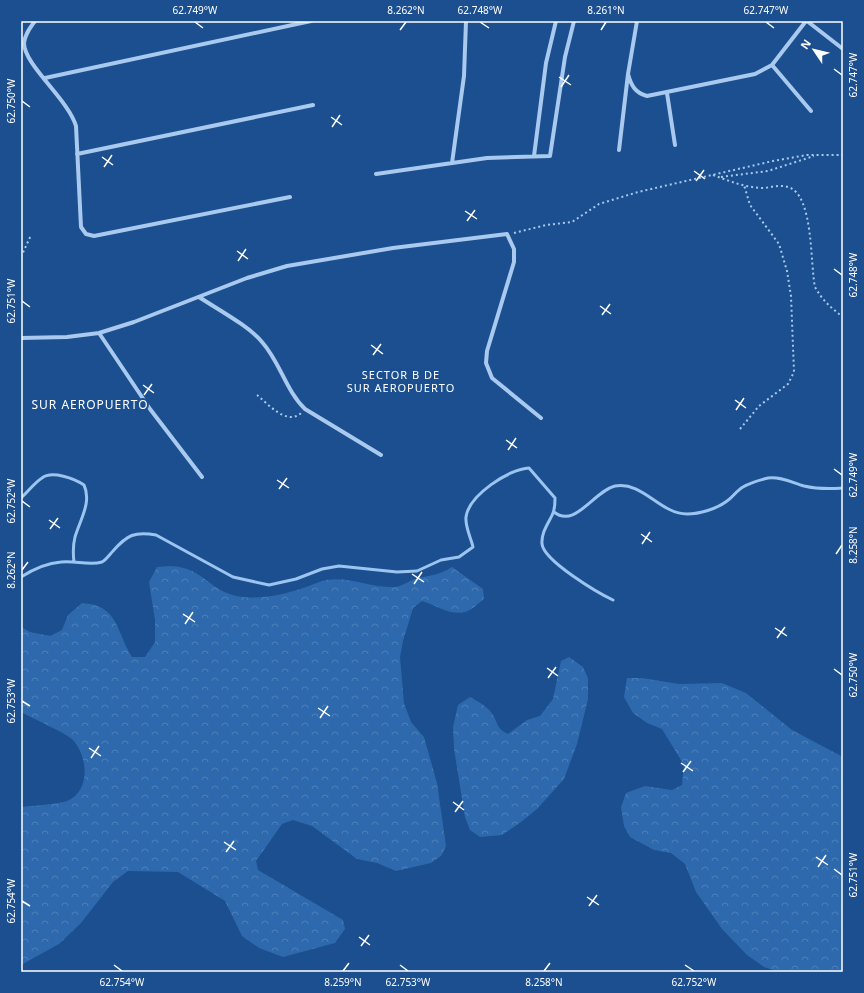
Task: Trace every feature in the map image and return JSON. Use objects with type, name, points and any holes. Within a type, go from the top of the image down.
[{"type":"street","points":[[35,21],[25,36],[26,51],[74,118],[82,227],[83,231],[90,236],[290,197]]},
{"type":"street","points":[[45,78],[311,21]]},
{"type":"street","points":[[452,163],[464,76],[466,21]]},
{"type":"street","points":[[534,156],[546,63],[556,21]]},
{"type":"street","points":[[376,174],[452,163],[550,156],[565,57],[574,21]]},
{"type":"street","points":[[619,150],[628,74],[637,21]]},
{"type":"street","points":[[628,74],[632,87],[642,95],[647,96],[755,74],[772,65],[806,21],[843,49]]},
{"type":"street","points":[[772,65],[811,111]]},
{"type":"street","points":[[667,93],[675,145]]},
{"type":"street","points":[[77,154],[313,105]]},
{"type":"street","points":[[21,338],[47,338],[99,333],[134,322],[246,278],[288,266],[393,248],[507,234],[514,249],[514,262],[487,351],[486,363],[492,378],[541,418]]},
{"type":"street","points":[[199,297],[262,341],[279,365],[296,399],[305,409],[381,455]]},
{"type":"street","points":[[99,333],[150,409],[202,477]]},
{"type":"path","points":[[712,175],[722,177],[768,172],[819,155]]},
{"type":"path","points":[[507,234],[546,225],[572,222],[592,207],[611,199],[712,175],[773,161],[819,155],[843,155]]},
{"type":"path","points":[[712,175],[744,185],[762,188],[789,187],[798,195],[806,216],[810,235],[814,286],[828,305],[843,317]]},
{"type":"path","points":[[740,429],[759,406],[788,384],[794,372],[791,296],[787,270],[779,244],[750,205],[744,185]]},
{"type":"path","points":[[21,257],[31,235]]},
{"type":"path","points":[[257,395],[284,416],[290,418],[298,416],[305,409]]},
{"type":"green space","points":[[157,567],[182,567],[192,571],[223,591],[232,595],[243,597],[265,597],[279,595],[326,580],[335,579],[378,586],[395,587],[415,579],[439,573],[452,567],[483,589],[484,599],[473,608],[465,612],[454,613],[422,601],[413,608],[403,641],[400,657],[404,703],[411,722],[424,737],[437,783],[446,846],[441,856],[431,863],[396,871],[377,863],[357,859],[312,826],[293,820],[282,824],[256,861],[258,870],[343,920],[345,929],[335,943],[283,957],[259,948],[242,936],[225,901],[178,872],[128,871],[113,882],[81,923],[59,944],[21,965],[21,807],[67,801],[75,796],[80,790],[85,773],[82,755],[73,740],[21,712],[21,627],[30,632],[50,636],[62,630],[68,615],[82,603],[94,605],[110,614],[115,621],[132,657],[145,657],[155,642],[155,620],[149,582]]},
{"type":"green space","points":[[569,657],[583,667],[588,678],[588,699],[577,744],[564,779],[537,809],[521,822],[502,835],[480,837],[470,830],[465,817],[454,749],[453,727],[458,705],[470,697],[483,704],[493,715],[500,728],[508,734],[527,720],[540,716],[553,699],[561,661]]},
{"type":"green space","points":[[627,678],[642,678],[679,684],[722,683],[746,693],[792,730],[843,757],[843,972],[779,972],[764,967],[747,955],[722,929],[696,892],[685,864],[671,853],[654,850],[630,837],[624,826],[621,807],[626,793],[645,786],[672,790],[682,785],[684,765],[662,729],[647,723],[633,713],[624,697]]},
{"type":"waterway","points":[[21,577],[40,567],[56,563],[102,562],[123,541],[137,534],[156,535],[233,577],[269,585],[296,579],[322,569],[339,566],[397,572],[417,571],[441,560],[459,557],[473,547],[467,529],[466,517],[474,500],[501,478],[521,469],[529,468],[555,498],[554,511],[542,540],[545,551],[552,559],[573,576],[613,600]]},
{"type":"waterway","points":[[21,498],[36,482],[46,476],[63,476],[84,485],[87,498],[74,540],[74,562]]},
{"type":"waterway","points":[[554,512],[562,516],[569,516],[577,513],[607,489],[615,486],[634,488],[668,509],[677,513],[687,514],[713,509],[723,504],[743,487],[768,478],[782,479],[814,488],[843,488]]},
{"type":"district","name":"SECTOR B DE SUR AEROPUERTO","points":[[401,381]]},
{"type":"district","name":"SUR AEROPUERTO","points":[[90,405]]}]
